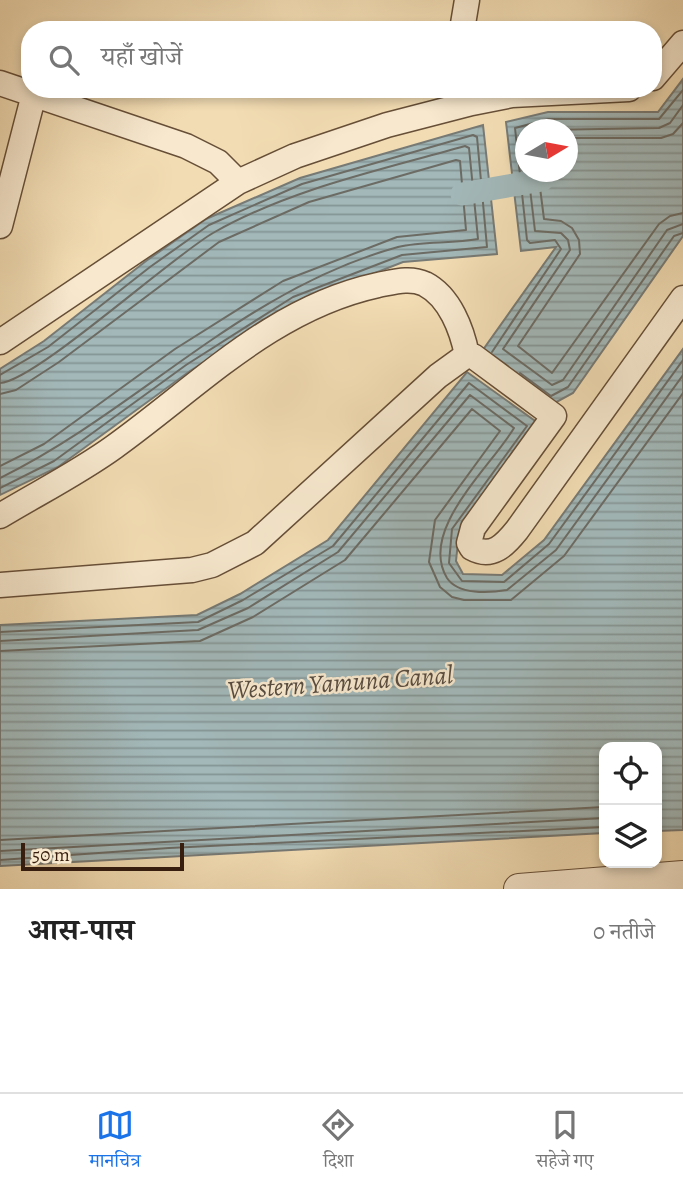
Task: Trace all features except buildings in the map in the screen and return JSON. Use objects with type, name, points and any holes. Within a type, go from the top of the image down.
[{"type":"street","points":[[464,21],[467,0]]},
{"type":"street","points":[[662,68],[683,43]]},
{"type":"street","points":[[0,83],[21,90]]},
{"type":"street","points":[[0,226],[33,98]]},
{"type":"street","points":[[46,98],[186,146],[218,162],[238,182]]},
{"type":"street","points":[[0,342],[238,182],[341,139],[465,98]]},
{"type":"street","points":[[0,516],[116,446],[202,377],[281,321],[323,302],[398,281],[424,284],[434,290],[454,315],[470,356],[551,412],[552,421],[473,528],[469,543],[476,551],[494,551],[504,547],[683,298]]},
{"type":"street","points":[[0,585],[166,574],[212,565],[234,555],[256,543],[438,376],[470,356]]},
{"type":"street","points":[[519,889],[683,876]]},
{"type":"water","points":[[683,79],[683,236],[573,393],[551,405],[480,354],[556,247],[521,251],[506,122],[515,120],[515,182],[578,182],[578,119],[519,119],[548,112],[658,112]]},
{"type":"water","points":[[483,125],[497,254],[403,262],[296,304],[190,371],[58,467],[0,495],[0,369],[44,341],[146,261],[206,219],[300,178]]},
{"type":"water","name":"Western Yamuna Canal","points":[[683,349],[683,830],[662,831],[662,742],[599,742],[599,833],[0,866],[0,625],[197,615],[240,594],[328,540],[467,372],[538,423],[459,532],[456,561],[463,574],[502,575],[544,540]]},
{"type":"waterway","points":[[462,194],[531,182]]}]
